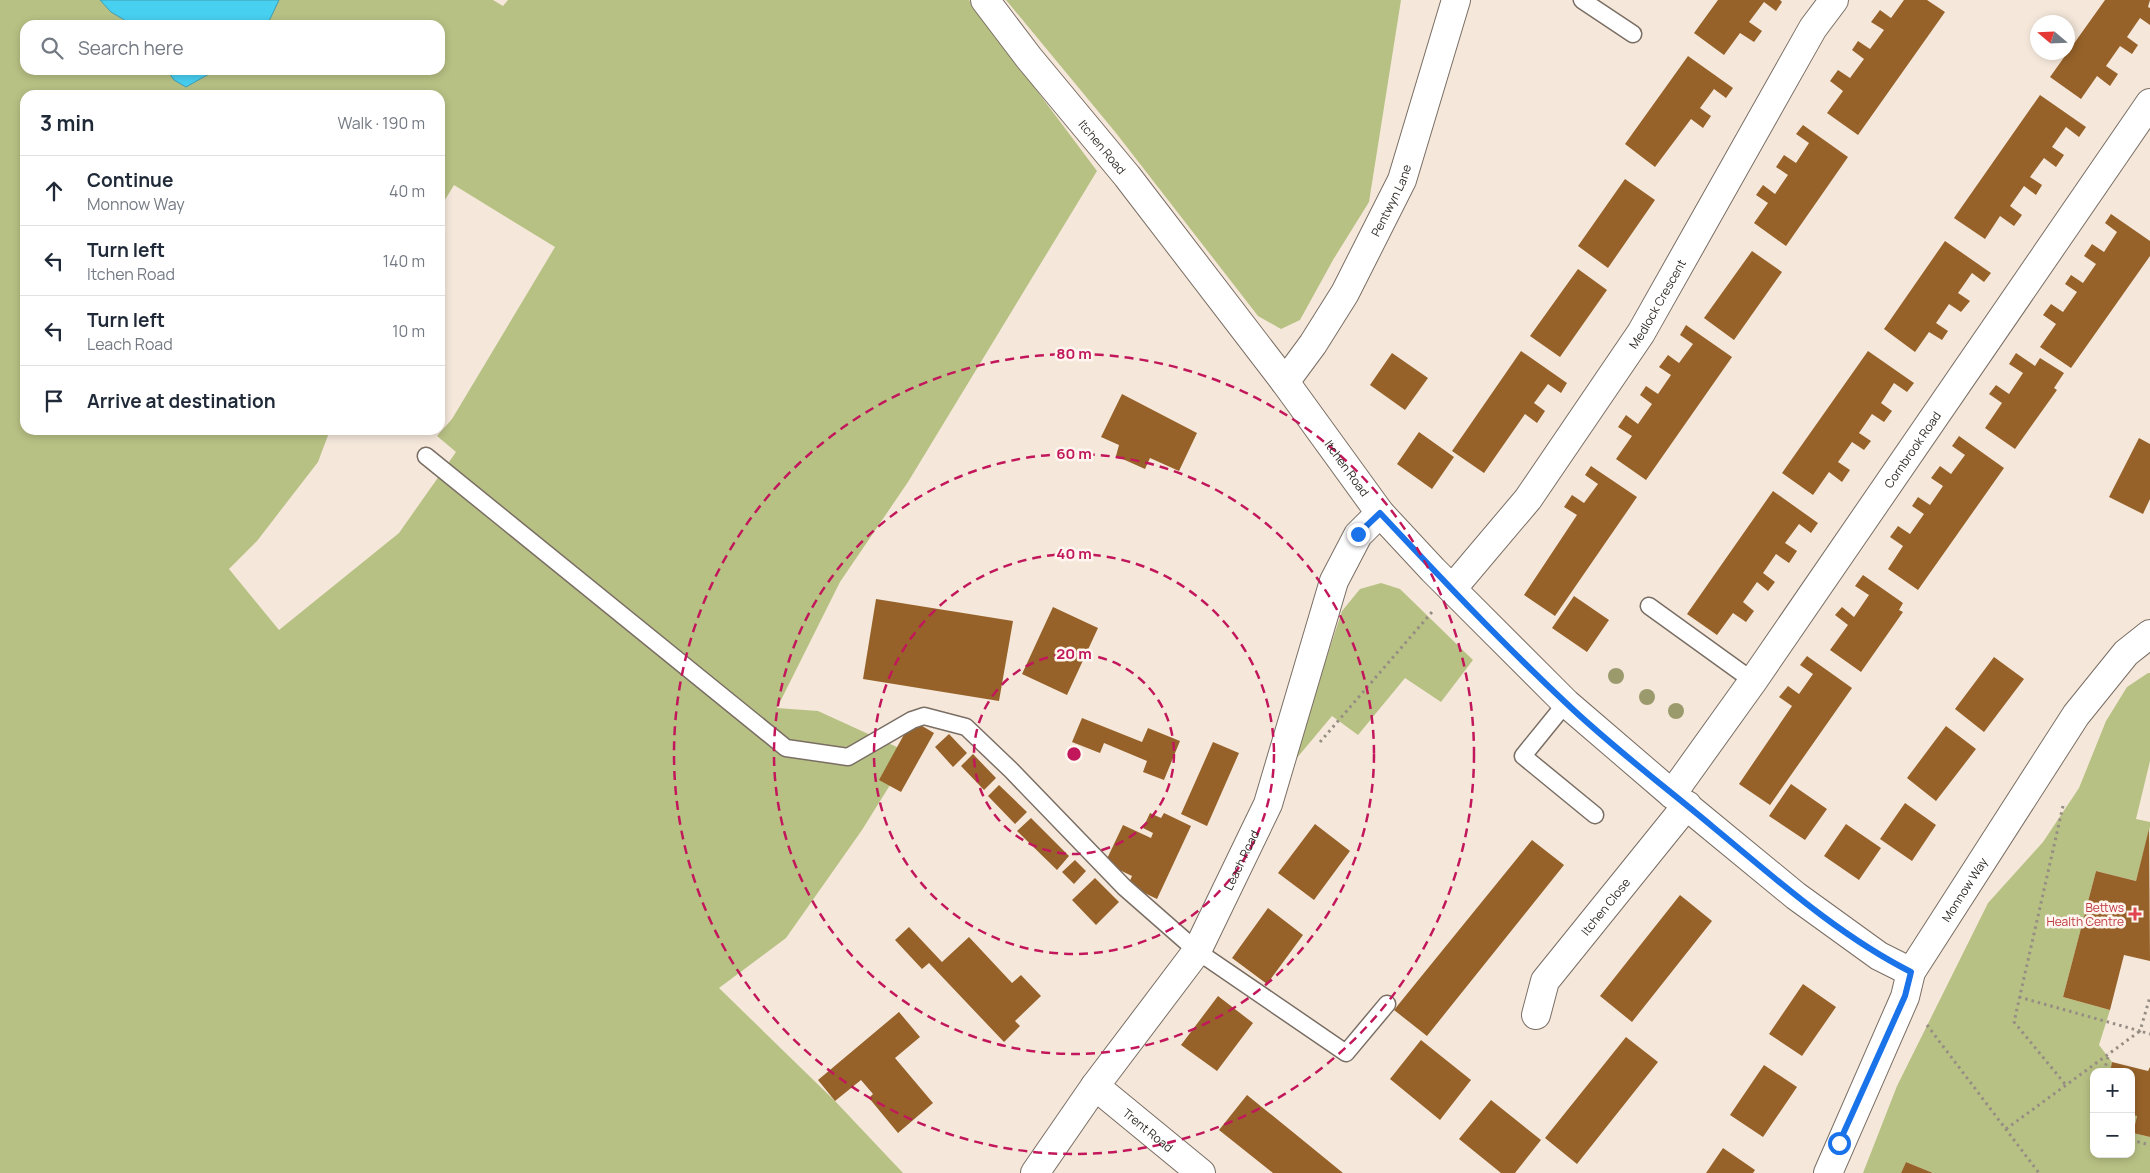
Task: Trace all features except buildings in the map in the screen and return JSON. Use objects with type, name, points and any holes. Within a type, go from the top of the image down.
[{"type":"street","name":"Itchen Road","points":[[985,0],[1029,58],[1127,176],[1285,382],[1380,513],[1452,589],[1566,703],[1796,896],[1879,956],[1908,984]]},
{"type":"street","name":"Pentwyn Lane","points":[[1285,382],[1313,344],[1344,293],[1402,180],[1456,0]]},
{"type":"street","name":"Medlock Crescent","points":[[1452,589],[1528,499],[1641,333],[1809,36],[1834,0]]},
{"type":"street","name":"Cornbrook Road","points":[[1680,800],[1753,681],[2150,104]]},
{"type":"street","name":"Leach Road","points":[[1035,1173],[1095,1086],[1197,951],[1268,804],[1334,581],[1358,534],[1380,513]]},
{"type":"street","name":"Monnow Way","points":[[1828,1173],[1908,984],[2076,715],[2126,653],[2150,634]]},
{"type":"street","name":"Itchen Close","points":[[1536,1015],[1545,981],[1680,800]]},
{"type":"street","name":"Trent Road","points":[[1095,1086],[1201,1173]]},
{"type":"lane","points":[[1582,0],[1632,34]]},
{"type":"lane","points":[[426,456],[786,748],[848,757],[912,720],[924,716],[966,727],[1011,770],[1124,887],[1197,951],[1346,1053],[1386,1004]]},
{"type":"lane","points":[[1649,606],[1753,681]]},
{"type":"lane","points":[[1566,703],[1523,756],[1595,815]]},
{"type":"path","points":[[1319,744],[1452,589]]},
{"type":"path","points":[[2063,806],[2014,1022],[2065,1084]]},
{"type":"path","points":[[1908,984],[2006,1129],[2039,1173]]},
{"type":"path","points":[[2006,1129],[2140,1031],[2150,997]]},
{"type":"path","points":[[2019,998],[2150,1034]]},
{"type":"path","points":[[2105,1068],[2109,1052]]},
{"type":"path","points":[[2135,1141],[2150,1145]]},
{"type":"green space","points":[[0,0],[493,0],[503,6],[508,0],[969,0],[1097,171],[908,482],[840,582],[777,708],[818,711],[910,753],[862,830],[786,938],[719,988],[835,1101],[903,1173],[0,1173]]},
{"type":"green space","points":[[1006,0],[1401,0],[1369,202],[1333,260],[1300,320],[1281,329],[1258,316],[1116,133]]},
{"type":"green space","points":[[1381,583],[1400,589],[1473,660],[1441,702],[1405,678],[1358,735],[1332,716],[1291,765],[1342,611],[1360,589]]},
{"type":"green space","points":[[2150,673],[2150,761],[2136,819],[2150,822],[2150,827],[2136,881],[2096,871],[2063,997],[2110,1010],[2099,1045],[2112,1062],[2111,1068],[2090,1068],[2090,1158],[2135,1158],[2135,1133],[2150,1137],[2150,1173],[1933,1173],[1906,1162],[1901,1173],[1863,1173],[1897,1086],[1988,903],[2043,842],[2079,788],[2106,721],[2127,687]]},
{"type":"water","points":[[100,0],[279,0],[269,20],[125,20],[111,12]]},
{"type":"water","points":[[170,75],[207,75],[186,87],[174,80]]},
{"type":"place","name":"Bettws Health Centre","points":[[2135,914]]},
{"type":"route","points":[[1358,534],[1380,513],[1433,570],[1566,703],[1672,794],[1796,896],[1879,956],[1911,972],[1905,996],[1839,1143]]}]
